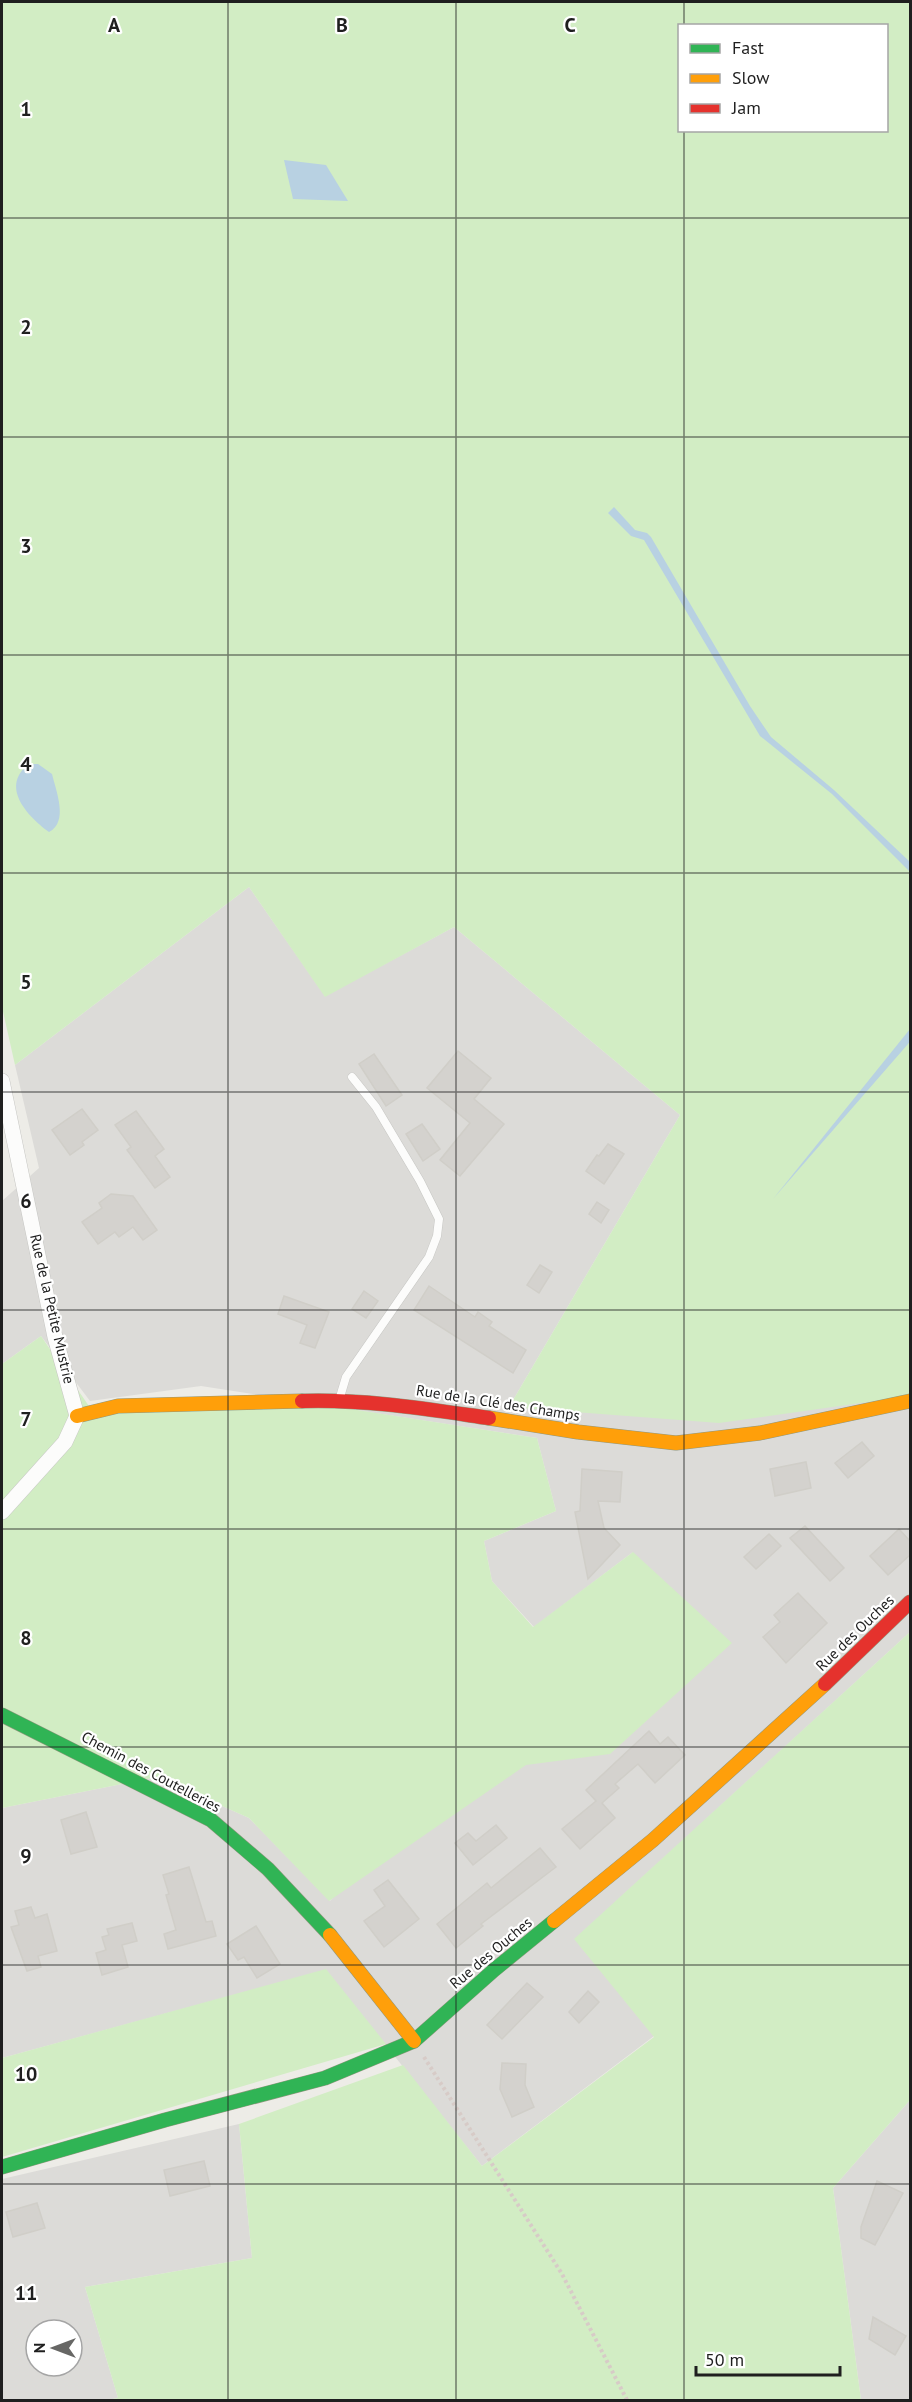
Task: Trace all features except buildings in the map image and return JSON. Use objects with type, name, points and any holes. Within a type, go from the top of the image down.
[{"type":"street","name":"Rue de la Petite Mustrie","points":[[2,1081],[54,1337],[77,1416]]},
{"type":"street","name":"Rue de la Clé des Champs","points":[[77,1416],[118,1406],[339,1400],[390,1403],[578,1432],[676,1443],[760,1432],[910,1401]]},
{"type":"street","points":[[2,1512],[65,1442],[77,1416]]},
{"type":"street","name":"Rue des Ouches","points":[[2,2167],[165,2120],[325,2078],[414,2041],[494,1970],[653,1840],[806,1702],[910,1602]]},
{"type":"street","name":"Chemin des Coutelleries","points":[[2,1715],[211,1820],[234,1837],[309,1910],[344,1950],[414,2041]]},
{"type":"lane","points":[[339,1400],[346,1377],[429,1257],[437,1236],[439,1219],[420,1181],[376,1107],[352,1077]]},
{"type":"path","points":[[414,2041],[562,2274],[627,2400]]},
{"type":"shaded area","points":[[249,887],[325,996],[454,927],[680,1115],[509,1407],[910,1396],[910,1632],[575,1939],[654,2036],[482,2166],[326,1970],[2,2058],[2,1808],[157,1777],[249,1818],[330,1901],[633,1552],[534,1627],[492,1581],[484,1541],[556,1511],[537,1438],[201,1386],[90,1401],[41,1336],[2,1364],[2,1201],[39,1168],[15,1065]]},
{"type":"shaded area","points":[[910,2100],[910,2400],[861,2400],[833,2188]]},
{"type":"shaded area","points":[[239,2124],[252,2258],[85,2287],[118,2398],[107,2400],[2,2400],[2,2179]]},
{"type":"green space","points":[[2,2],[910,2],[910,1396],[719,1423],[509,1407],[680,1115],[454,927],[325,997],[249,887],[15,1065],[2,1007]]},
{"type":"green space","points":[[41,1336],[93,1412],[325,1405],[537,1438],[556,1511],[484,1541],[492,1581],[533,1627],[633,1552],[732,1643],[610,1754],[526,1765],[329,1901],[249,1818],[157,1777],[2,1808],[2,1364]]},
{"type":"green space","points":[[910,1632],[910,2100],[833,2188],[861,2400],[107,2400],[118,2398],[85,2287],[252,2258],[239,2124],[403,2065],[482,2166],[654,2037],[574,1939]]},
{"type":"green space","points":[[326,1969],[386,2044],[2,2157],[2,2058]]},
{"type":"water","points":[[284,160],[326,165],[348,201],[293,199]]},
{"type":"water","points":[[614,507],[635,530],[647,533],[651,537],[750,706],[771,737],[834,790],[910,862],[910,872],[832,794],[760,736],[644,540],[631,536],[608,513]]},
{"type":"water","points":[[29,764],[38,764],[52,774],[60,814],[55,827],[49,832],[32,817],[19,800],[17,782]]},
{"type":"water","points":[[910,1029],[908,1044],[773,1199]]},
{"type":"traffic: fast","points":[[2,1715],[211,1820],[268,1869],[330,1935]]},
{"type":"traffic: fast","points":[[2,2167],[165,2120],[325,2078],[414,2041],[494,1970],[554,1921]]},
{"type":"traffic: slow","points":[[77,1416],[118,1406],[302,1401]]},
{"type":"traffic: slow","points":[[489,1418],[578,1432],[676,1443],[760,1433],[910,1401]]},
{"type":"traffic: slow","points":[[554,1921],[653,1840],[825,1684]]},
{"type":"traffic: slow","points":[[330,1935],[414,2041]]},
{"type":"traffic: jam","points":[[302,1401],[373,1403],[489,1418]]},
{"type":"traffic: jam","points":[[825,1684],[910,1602]]}]
